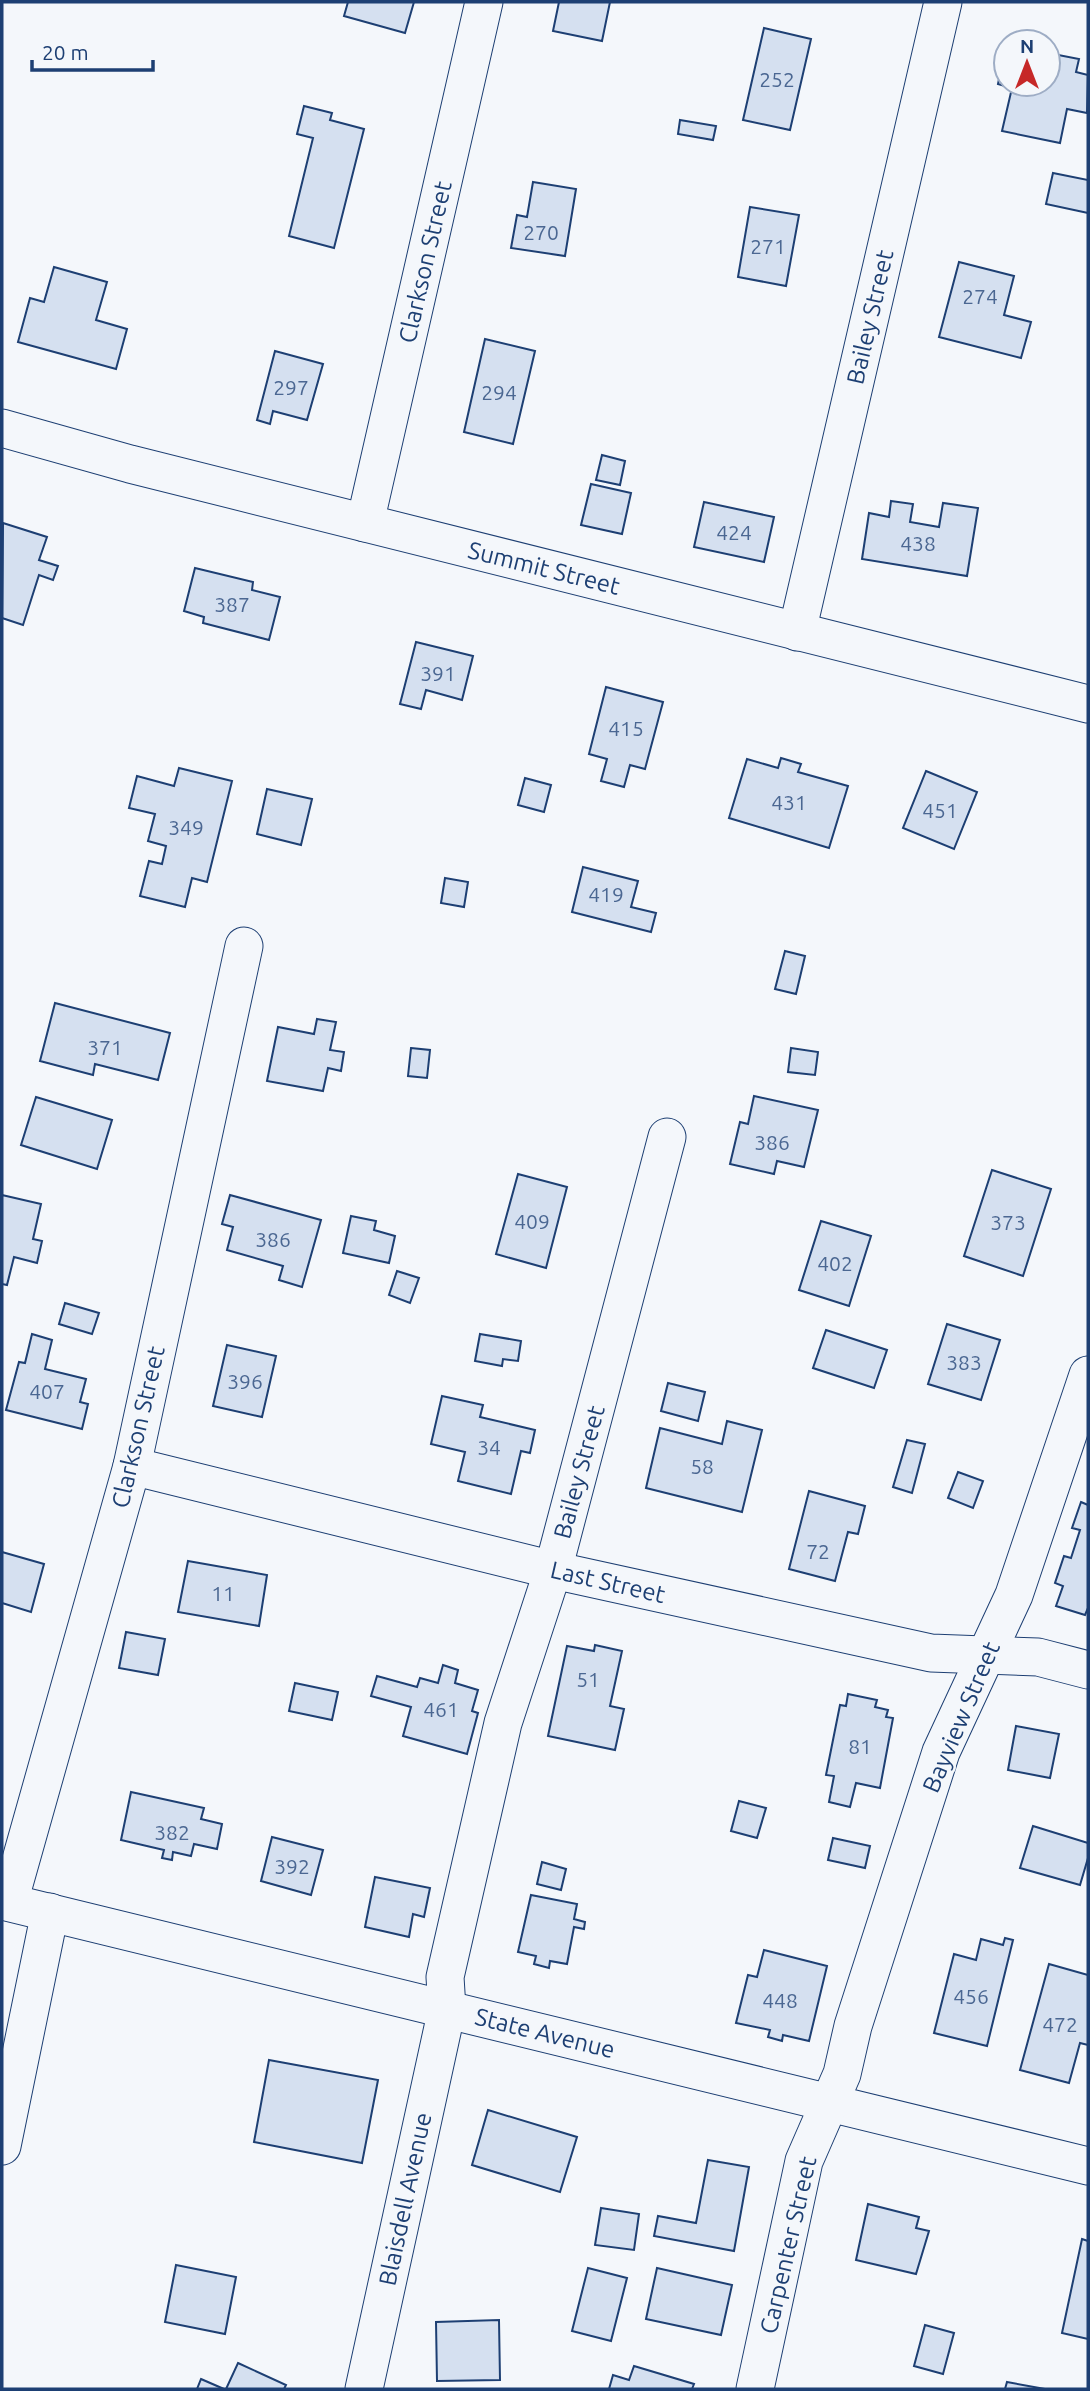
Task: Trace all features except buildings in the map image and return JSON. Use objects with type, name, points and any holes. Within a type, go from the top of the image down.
[{"type":"street","name":"Clarkson Street","points":[[365,523],[484,2]]},
{"type":"street","name":"Bailey Street","points":[[797,632],[943,2]]},
{"type":"street","name":"Summit Street","points":[[2,428],[130,464],[1088,704]]},
{"type":"street","name":"Clarkson Street","points":[[5,1901],[132,1466],[244,946]]},
{"type":"street","name":"Bailey Street","points":[[447,2010],[445,1977],[503,1723],[553,1570],[667,1137]]},
{"type":"street","name":"Bayview Street","points":[[829,2103],[842,2074],[852,2026],[941,1752],[1014,1595],[1088,1374]]},
{"type":"street","name":"Last Street","points":[[132,1466],[553,1570],[931,1653],[1038,1657],[1088,1670]]},
{"type":"street","name":"State Avenue","points":[[5,1901],[1088,2166]]},
{"type":"street","points":[[2,2146],[50,1912]]},
{"type":"street","name":"Blaisdell Avenue","points":[[364,2389],[447,2010]]},
{"type":"street","name":"Carpenter Street","points":[[755,2389],[804,2161],[829,2103]]}]
